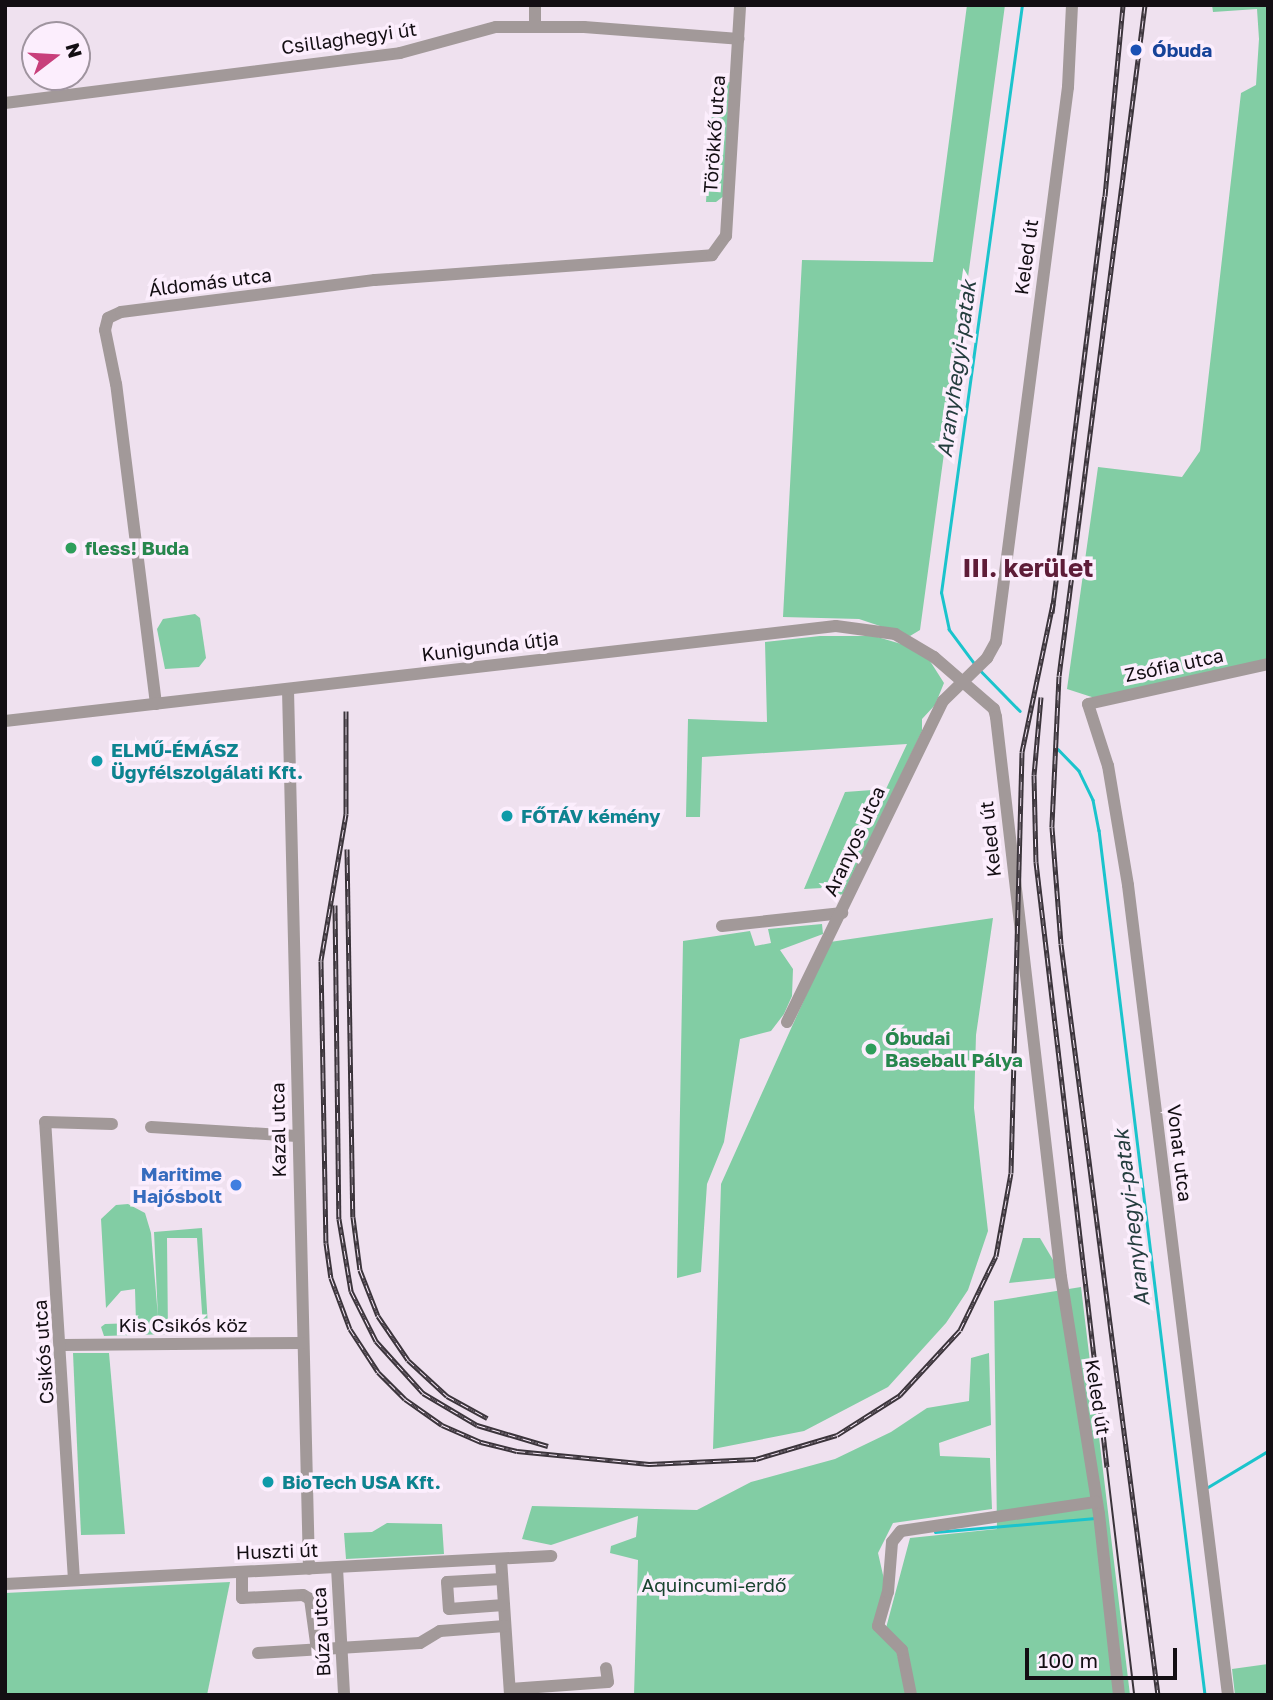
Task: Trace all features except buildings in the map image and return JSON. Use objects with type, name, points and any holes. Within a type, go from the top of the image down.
[{"type":"street","points":[[535,5],[535,26]]},
{"type":"street","name":"Törökkő utca","points":[[706,256],[717,252],[726,236],[740,5]]},
{"type":"street","name":"Keled út","points":[[1072,5],[1068,88],[996,642],[987,659],[967,679],[994,709],[996,717],[1063,1289],[1099,1513],[1119,1695]]},
{"type":"street","name":"Csillaghegyi út","points":[[5,103],[400,53],[474,30],[535,26],[739,39]]},
{"type":"street","name":"Áldomás utca","points":[[156,704],[116,384],[105,330],[112,315],[374,279],[706,256]]},
{"type":"street","name":"Kunigunda útja","points":[[5,721],[836,626],[902,637],[967,679]]},
{"type":"street","name":"Zsófia utca","points":[[1088,704],[1268,664]]},
{"type":"street","name":"Aranyos utca","points":[[787,1022],[943,701],[967,679]]},
{"type":"street","name":"Kazal utca","points":[[288,690],[309,1569]]},
{"type":"street","name":"Vonat utca","points":[[1088,704],[1108,766],[1128,885],[1228,1695]]},
{"type":"street","points":[[722,926],[842,913]]},
{"type":"street","name":"Csikós utca","points":[[74,1580],[63,1345],[45,1122],[112,1124]]},
{"type":"street","points":[[151,1128],[297,1136]]},
{"type":"street","name":"Kis Csikós köz","points":[[63,1345],[303,1343]]},
{"type":"street","points":[[911,1695],[902,1650],[878,1626],[888,1592],[892,1542],[901,1531],[1099,1513]]},
{"type":"street","name":"Huszti út","points":[[5,1584],[551,1556]]},
{"type":"street","points":[[501,1559],[510,1692],[608,1682],[606,1668]]},
{"type":"street","name":"Búza utca","points":[[337,1568],[344,1695]]},
{"type":"street","points":[[242,1572],[242,1598],[303,1595],[310,1599],[316,1643],[322,1649]]},
{"type":"street","points":[[502,1579],[447,1582],[449,1609],[504,1605]]},
{"type":"street","points":[[258,1653],[420,1643],[440,1631],[505,1626]]},
{"type":"green space","points":[[967,5],[1005,5],[920,630],[910,636],[859,619],[783,617],[802,260],[933,262]]},
{"type":"green space","points":[[1212,5],[1268,5],[1268,667],[1101,700],[1067,689],[1098,467],[1182,477],[1200,451],[1241,93],[1256,85],[1259,39],[1257,9],[1213,12]]},
{"type":"green space","points":[[732,82],[725,195],[716,202],[706,202],[714,83]]},
{"type":"green space","points":[[195,614],[200,618],[206,658],[199,667],[165,669],[157,629],[163,619]]},
{"type":"green space","points":[[820,636],[874,636],[908,646],[930,661],[944,683],[935,705],[922,719],[922,731],[844,894],[833,896],[822,888],[804,889],[845,792],[886,789],[907,744],[702,757],[700,817],[686,817],[688,719],[767,722],[765,642]]},
{"type":"green space","points":[[993,918],[976,1035],[974,1108],[988,1231],[968,1290],[946,1323],[888,1387],[804,1431],[713,1449],[721,1184],[830,942]]},
{"type":"green space","points":[[822,924],[823,934],[780,950],[793,969],[792,996],[784,1014],[771,1031],[740,1039],[724,1142],[707,1184],[701,1272],[677,1278],[683,941],[750,931],[755,946],[771,943],[768,929]]},
{"type":"green space","points":[[128,1204],[145,1213],[151,1233],[158,1317],[154,1232],[202,1228],[208,1326],[203,1327],[197,1238],[167,1238],[168,1334],[104,1336],[101,1327],[105,1324],[136,1323],[135,1289],[121,1291],[106,1308],[101,1219],[116,1205]]},
{"type":"green space","points":[[1023,1238],[1040,1238],[1056,1265],[1057,1278],[1009,1283]]},
{"type":"green space","points":[[1081,1287],[1130,1695],[914,1695],[886,1628],[910,1538],[997,1529],[994,1301]]},
{"type":"green space","points":[[73,1353],[109,1353],[125,1534],[81,1535]]},
{"type":"green space","name":"Aquincumi-erdő","points":[[989,1353],[991,1425],[939,1443],[940,1456],[990,1458],[992,1509],[893,1523],[878,1553],[886,1588],[876,1620],[896,1649],[907,1695],[634,1695],[638,1560],[610,1553],[611,1546],[636,1537],[638,1516],[551,1545],[522,1539],[532,1506],[697,1510],[751,1482],[835,1459],[891,1432],[927,1408],[969,1401],[971,1358]]},
{"type":"green space","points":[[387,1523],[442,1524],[444,1554],[346,1559],[344,1533],[372,1532]]},
{"type":"green space","points":[[230,1582],[207,1695],[5,1695],[5,1593]]},
{"type":"green space","points":[[1268,1664],[1268,1695],[1235,1695],[1232,1669]]},
{"type":"waterway","name":"Aranyhegyi-patak","points":[[975,665],[949,630],[941,593],[1022,5]]},
{"type":"waterway","name":"Aranyhegyi-patak","points":[[980,670],[1020,711]]},
{"type":"waterway","name":"Aranyhegyi-patak","points":[[1058,749],[1079,771],[1093,800],[1099,830],[1205,1695]]},
{"type":"waterway","points":[[1208,1487],[1268,1451]]},
{"type":"waterway","points":[[935,1532],[1095,1518]]},
{"type":"tram line","points":[[1107,1467],[1134,1695]]},
{"type":"railway","points":[[1052,613],[1105,196],[1123,5]]},
{"type":"railway","points":[[1145,5],[1059,676],[1052,827],[1061,944],[1158,1695]]},
{"type":"railway","points":[[346,711],[346,814],[321,961],[326,1243],[331,1278],[350,1329],[378,1372],[405,1399],[442,1425],[481,1442],[517,1451],[649,1464],[756,1459],[837,1435],[900,1395],[960,1330],[996,1256],[1011,1173],[1022,752],[1053,603]]},
{"type":"railway","points":[[1041,697],[1034,775],[1036,862],[1107,1467]]},
{"type":"railway","points":[[347,849],[353,1217],[360,1270],[378,1316],[408,1360],[447,1396],[487,1418]]},
{"type":"railway","points":[[335,905],[339,1219],[351,1291],[376,1341],[423,1393],[477,1425],[548,1446]]},
{"type":"place","name":"Óbuda","points":[[1136,50]]},
{"type":"place","name":"fless! Buda","points":[[71,548]]},
{"type":"place","name":"ELMŰ-ÉMÁSZ Ügyfélszolgálati Kft.","points":[[97,761]]},
{"type":"place","name":"FŐTÁV kémény","points":[[507,816]]},
{"type":"place","name":"Óbudai Baseball Pálya","points":[[871,1049]]},
{"type":"place","name":"Maritime Hajósbolt","points":[[236,1185]]},
{"type":"place","name":"BioTech USA Kft.","points":[[268,1482]]},
{"type":"district","name":"III. kerület","points":[[1028,568]]}]
